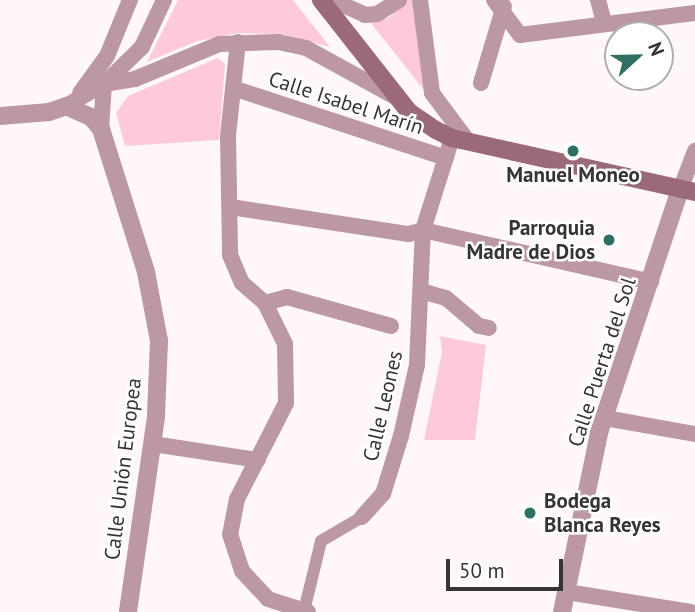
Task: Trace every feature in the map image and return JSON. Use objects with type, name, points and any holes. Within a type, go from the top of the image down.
[{"type":"main road","points":[[321,0],[397,98],[424,123],[460,139],[687,191]]},
{"type":"street","points":[[66,106],[107,56],[130,0]]},
{"type":"street","points":[[0,116],[38,114],[66,106],[104,84],[142,47],[164,0]]},
{"type":"street","points":[[332,0],[365,15],[377,14],[399,0]]},
{"type":"street","points":[[420,0],[432,93],[460,139]]},
{"type":"street","points":[[501,4],[520,35],[604,23],[598,0]]},
{"type":"street","points":[[481,83],[501,4]]},
{"type":"street","points":[[622,21],[695,13]]},
{"type":"street","points":[[104,84],[135,79],[191,52],[238,42],[306,48],[397,98]]},
{"type":"street","points":[[238,42],[228,136],[230,255],[242,283],[265,303],[285,344],[285,403],[237,499],[230,534],[242,571],[268,599],[306,611]]},
{"type":"street","name":"Calle Unión Europea","points":[[104,84],[101,129],[146,272],[159,341],[153,444],[128,612]]},
{"type":"street","name":"Calle Isabel Marín","points":[[233,88],[446,158]]},
{"type":"street","points":[[66,106],[91,117],[101,129]]},
{"type":"street","name":"Calle Leones","points":[[306,611],[321,541],[362,517],[383,494],[401,436],[417,365],[423,230],[446,158],[460,139]]},
{"type":"street","points":[[687,191],[695,151]]},
{"type":"street","name":"Calle Puerta del Sol","points":[[562,612],[605,418],[651,282],[687,191]]},
{"type":"street","points":[[230,206],[409,234],[423,230],[651,282]]},
{"type":"street","points":[[421,291],[446,298],[479,326],[489,328]]},
{"type":"street","points":[[265,303],[287,297],[391,326]]},
{"type":"street","points":[[605,418],[695,434]]},
{"type":"street","points":[[153,444],[258,460]]},
{"type":"street","points":[[567,592],[690,612]]},
{"type":"shaded area","points":[[178,0],[293,0],[330,47],[281,34],[237,33],[197,41],[147,62]]},
{"type":"shaded area","points":[[408,0],[414,0],[424,90],[370,22],[390,17]]},
{"type":"shaded area","points":[[218,58],[225,64],[219,140],[125,146],[116,113],[128,96]]},
{"type":"shaded area","points":[[440,336],[486,345],[475,440],[424,440],[442,352]]},
{"type":"place","name":"Manuel Moneo","points":[[573,151]]},
{"type":"place","name":"Parroquia Madre de Dios","points":[[609,240]]},
{"type":"place","name":"Bodega Blanca Reyes","points":[[530,513]]}]
